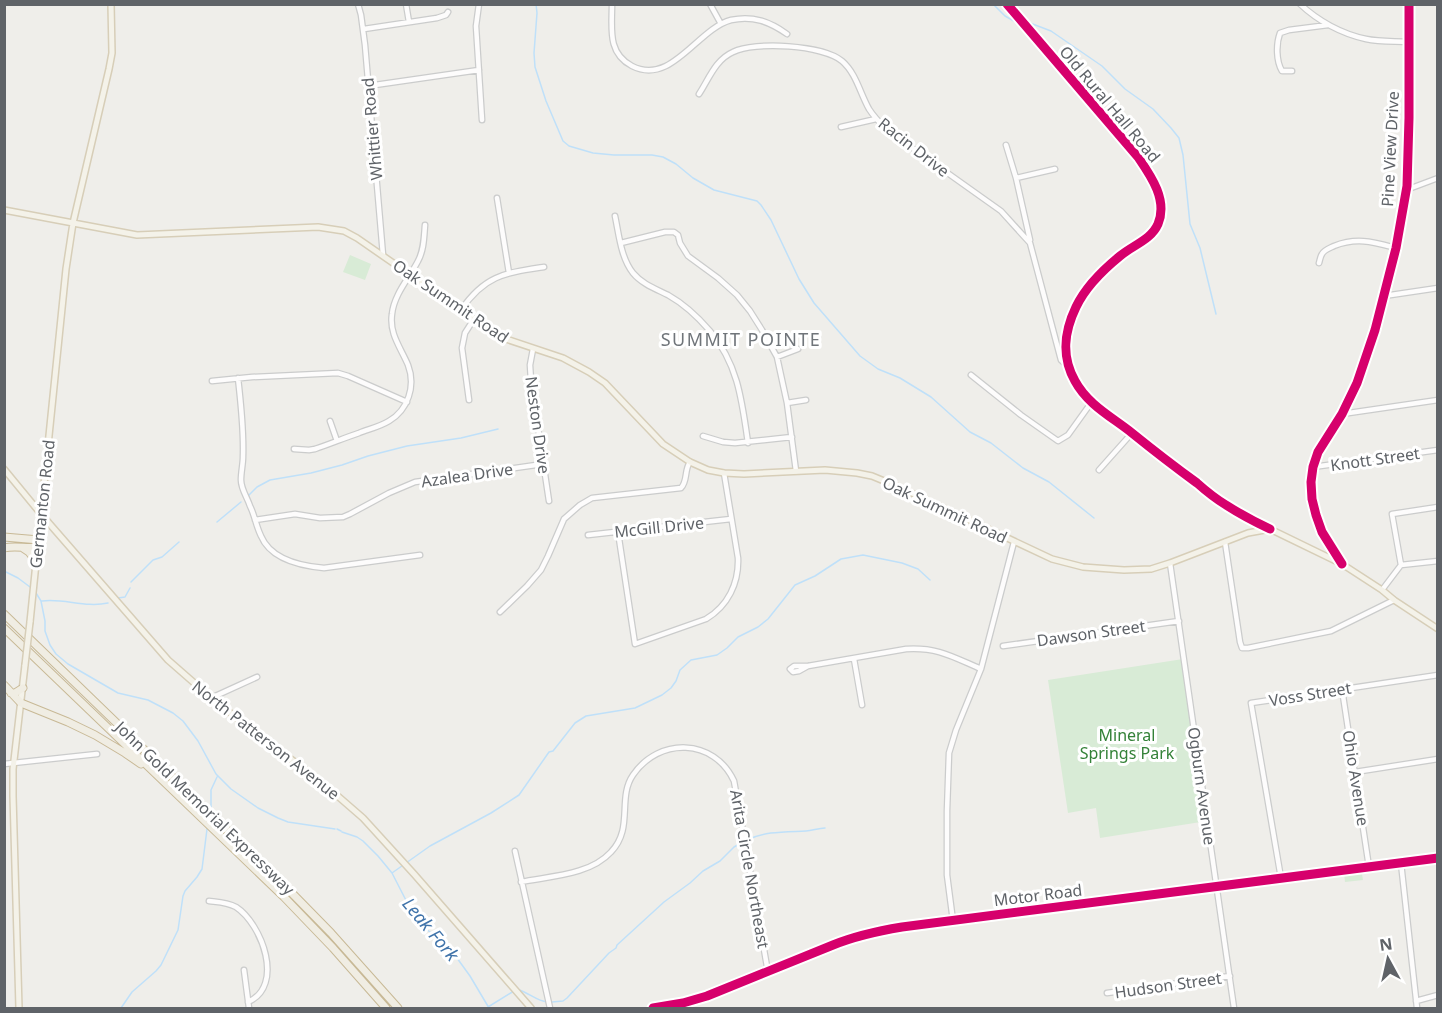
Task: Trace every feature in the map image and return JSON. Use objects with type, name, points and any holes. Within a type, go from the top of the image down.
[{"type":"highway","points":[[4,537],[39,542]]},
{"type":"highway","points":[[23,548],[39,542]]},
{"type":"highway","points":[[4,548],[13,546],[23,548],[36,561]]},
{"type":"highway","name":"John Gold Memorial Expressway","points":[[4,613],[292,892],[332,933],[398,1008]]},
{"type":"highway","name":"John Gold Memorial Expressway","points":[[4,628],[308,922],[386,1008]]},
{"type":"highway","points":[[4,685],[21,703],[95,735],[162,780]]},
{"type":"highway","points":[[11,693],[22,688]]},
{"type":"main road","name":"Germanton Road","points":[[19,1008],[14,763],[66,269],[73,223],[112,53],[111,4]]},
{"type":"main road","name":"Oak Summit Road","points":[[4,210],[138,235],[325,227],[338,229],[350,233],[503,338],[563,358],[581,367],[599,379],[663,444],[690,462],[708,470],[724,473],[825,470],[872,476],[1052,559],[1083,567],[1133,570],[1151,568],[1248,533],[1270,529]]},
{"type":"main road","name":"North Patterson Avenue","points":[[4,469],[168,660],[212,698],[363,818],[531,1008]]},
{"type":"main road","name":"Old Rural Hall Road","points":[[1270,529],[1342,564],[1437,629]]},
{"type":"main road","points":[[39,542],[45,530],[55,531]]},
{"type":"street","name":"Whittier Road","points":[[358,4],[364,29],[383,255]]},
{"type":"street","points":[[406,4],[409,22]]},
{"type":"street","points":[[479,4],[476,26],[482,120]]},
{"type":"street","points":[[612,4],[613,44],[629,64],[644,70],[665,67],[710,31],[730,21],[749,18],[766,21],[787,34]]},
{"type":"street","points":[[710,4],[721,24]]},
{"type":"street","name":"Old Rural Hall Road","points":[[1007,4],[1138,157],[1148,171],[1160,199],[1162,211],[1158,225],[1148,237],[1121,255],[1097,278],[1077,306],[1066,334],[1065,352],[1074,380],[1091,403],[1224,504],[1270,529]]},
{"type":"street","points":[[1300,4],[1316,18],[1350,34],[1368,40],[1409,42]]},
{"type":"street","name":"Pine View Drive","points":[[1313,467],[1318,452],[1342,414],[1365,363],[1396,248],[1406,190],[1409,118],[1409,4]]},
{"type":"street","points":[[364,29],[437,18],[448,12]]},
{"type":"street","points":[[1292,71],[1283,71],[1279,68],[1277,49],[1280,33],[1328,25]]},
{"type":"street","name":"Racin Drive","points":[[699,94],[715,66],[733,52],[749,48],[792,46],[830,54],[840,59],[854,77],[876,119],[887,130],[1001,211],[1030,243],[1061,360],[1069,367]]},
{"type":"street","points":[[369,86],[479,70]]},
{"type":"street","points":[[841,127],[876,119]]},
{"type":"street","points":[[1006,145],[1016,178],[1030,243]]},
{"type":"street","points":[[1016,178],[1056,169]]},
{"type":"street","points":[[1406,190],[1437,178]]},
{"type":"street","points":[[497,198],[509,273]]},
{"type":"street","points":[[615,216],[625,256],[633,273],[652,288],[682,304],[718,341],[737,380],[747,443]]},
{"type":"street","points":[[294,449],[309,450],[386,423],[396,416],[406,402],[411,386],[410,373],[395,340],[391,316],[396,298],[423,250],[425,225]]},
{"type":"street","points":[[621,243],[674,231],[688,256],[718,278],[750,311],[777,357],[787,403],[796,471]]},
{"type":"street","points":[[1318,263],[1322,253],[1327,249],[1348,241],[1372,242],[1396,248]]},
{"type":"street","points":[[461,310],[468,298],[494,278],[544,267]]},
{"type":"street","points":[[1384,296],[1437,288]]},
{"type":"street","points":[[469,400],[462,348],[465,333],[474,319]]},
{"type":"street","name":"Neston Drive","points":[[533,349],[530,365],[531,381],[549,501]]},
{"type":"street","points":[[777,357],[798,349]]},
{"type":"street","points":[[212,381],[338,373],[406,402]]},
{"type":"street","points":[[971,375],[1021,415],[1059,441],[1068,435],[1091,403]]},
{"type":"street","points":[[238,378],[243,421],[243,458],[240,480],[262,540],[274,553],[286,560],[311,567],[329,568],[420,555]]},
{"type":"street","points":[[787,403],[806,400]]},
{"type":"street","points":[[1342,414],[1437,400]]},
{"type":"street","points":[[330,421],[337,441]]},
{"type":"street","points":[[1099,470],[1132,433]]},
{"type":"street","points":[[703,436],[723,442],[747,443],[792,436]]},
{"type":"street","name":"Knott Street","points":[[1313,467],[1437,450]]},
{"type":"street","points":[[500,612],[541,570],[562,522],[570,513],[592,498],[681,488],[684,485],[690,462]]},
{"type":"street","name":"Azalea Drive","points":[[255,520],[295,514],[320,518],[343,517],[415,482],[543,464]]},
{"type":"street","points":[[1313,467],[1312,499],[1316,515],[1322,532],[1342,564]]},
{"type":"street","points":[[618,532],[635,644],[706,619],[726,601],[735,584],[738,572],[738,558],[724,473]]},
{"type":"street","points":[[1401,565],[1392,514],[1437,507]]},
{"type":"street","name":"McGill Drive","points":[[588,535],[731,519]]},
{"type":"street","points":[[953,921],[947,875],[948,759],[956,730],[981,669],[1014,542]]},
{"type":"street","points":[[1225,542],[1242,648],[1331,631],[1394,600]]},
{"type":"street","points":[[1382,590],[1401,565],[1437,561]]},
{"type":"street","name":"Ogburn Avenue","points":[[1170,563],[1234,1008]]},
{"type":"street","name":"Dawson Street","points":[[1003,646],[1179,621]]},
{"type":"street","points":[[808,666],[906,649],[925,649],[942,652],[981,669]]},
{"type":"street","points":[[854,659],[862,705]]},
{"type":"street","name":"Voss Street","points":[[1281,878],[1251,703],[1437,675]]},
{"type":"street","points":[[212,698],[257,677]]},
{"type":"street","name":"Ohio Avenue","points":[[1342,689],[1369,867]]},
{"type":"street","name":"Arita Circle Northeast","points":[[521,882],[580,871],[600,863],[620,840],[625,819],[626,791],[638,768],[648,759],[666,750],[690,747],[702,750],[720,761],[734,781],[768,972]]},
{"type":"street","points":[[4,764],[97,754]]},
{"type":"street","points":[[1355,772],[1437,759]]},
{"type":"street","points":[[515,851],[550,1008]]},
{"type":"street","name":"Motor Road","points":[[654,1008],[707,996],[858,935],[902,927],[1437,858]]},
{"type":"street","points":[[1401,863],[1417,1008]]},
{"type":"street","points":[[209,901],[222,902],[236,907],[251,922],[262,942],[267,963],[266,981],[262,991],[248,1002]]},
{"type":"street","points":[[244,970],[249,1008]]},
{"type":"street","name":"Hudson Street","points":[[1107,993],[1230,976]]},
{"type":"street","points":[[1416,1001],[1437,995]]},
{"type":"green space","points":[[350,255],[371,264],[365,280],[343,272]]},
{"type":"green space","name":"Mineral Springs Park","points":[[1183,659],[1207,821],[1100,838],[1096,808],[1068,813],[1048,680]]},
{"type":"green space","points":[[1360,862],[1363,880],[1345,882],[1343,864]]},
{"type":"waterway","points":[[536,4],[535,67],[563,141],[569,146],[593,153],[663,157],[714,190],[757,201],[771,220],[799,279],[814,303],[860,356],[878,369],[900,378],[931,397],[970,432],[991,443],[1023,468],[1049,482],[1094,518]]},
{"type":"waterway","points":[[993,4],[1005,16],[1021,25]]},
{"type":"waterway","points":[[1030,23],[1051,31],[1102,66],[1125,89],[1153,109],[1179,138],[1183,155],[1190,224],[1200,248],[1216,314]]},
{"type":"waterway","points":[[248,496],[257,487],[270,480],[311,473],[407,446],[461,438],[498,429]]},
{"type":"waterway","points":[[217,522],[241,502]]},
{"type":"waterway","points":[[131,582],[153,560],[162,557],[179,542]]},
{"type":"waterway","points":[[392,873],[430,846],[519,795],[549,752],[553,751],[575,723],[586,716],[635,708],[662,695],[671,688],[680,670],[691,660],[717,655],[738,637],[768,619],[795,585],[815,576],[841,559],[863,555],[902,563],[918,569],[930,580]]},
{"type":"waterway","name":"Leak Fork","points":[[4,571],[30,587]]},
{"type":"waterway","points":[[118,598],[125,597],[130,588]]},
{"type":"waterway","name":"Leak Fork","points":[[36,593],[41,601],[45,631],[50,645],[56,654],[68,664],[118,693],[148,700],[173,713],[183,721],[198,741],[216,774],[231,789],[258,808],[288,822],[335,829]]},
{"type":"waterway","points":[[42,601],[108,603]]},
{"type":"waterway","points":[[211,810],[211,790],[217,777]]},
{"type":"waterway","points":[[747,840],[768,833],[825,828]]},
{"type":"waterway","points":[[121,1008],[132,992],[161,965],[178,930],[183,896],[202,869],[207,829]]},
{"type":"waterway","name":"Leak Fork","points":[[337,829],[341,831]]},
{"type":"waterway","name":"Leak Fork","points":[[342,832],[357,837],[378,856],[392,873],[413,914],[423,927],[449,947],[489,1008]]},
{"type":"waterway","points":[[552,1002],[563,1001],[567,998],[617,945],[664,902],[743,842]]},
{"type":"waterway","points":[[519,990],[547,1002]]},
{"type":"waterway","points":[[488,1007],[514,991]]},
{"type":"cycle path","points":[[1007,4],[1138,157],[1153,180],[1161,206],[1161,215],[1155,230],[1101,273],[1084,293],[1076,307],[1069,326],[1066,344],[1068,362],[1075,381],[1101,410],[1211,495],[1270,529]]},
{"type":"cycle path","points":[[1342,564],[1322,532],[1312,499],[1311,482],[1318,452],[1342,414],[1357,383],[1375,330],[1396,248],[1407,186],[1409,4]]},
{"type":"cycle path","points":[[653,1008],[707,996],[841,942],[884,930],[1438,858]]},
{"type":"district","name":"SUMMIT POINTE","points":[[741,339]]}]
